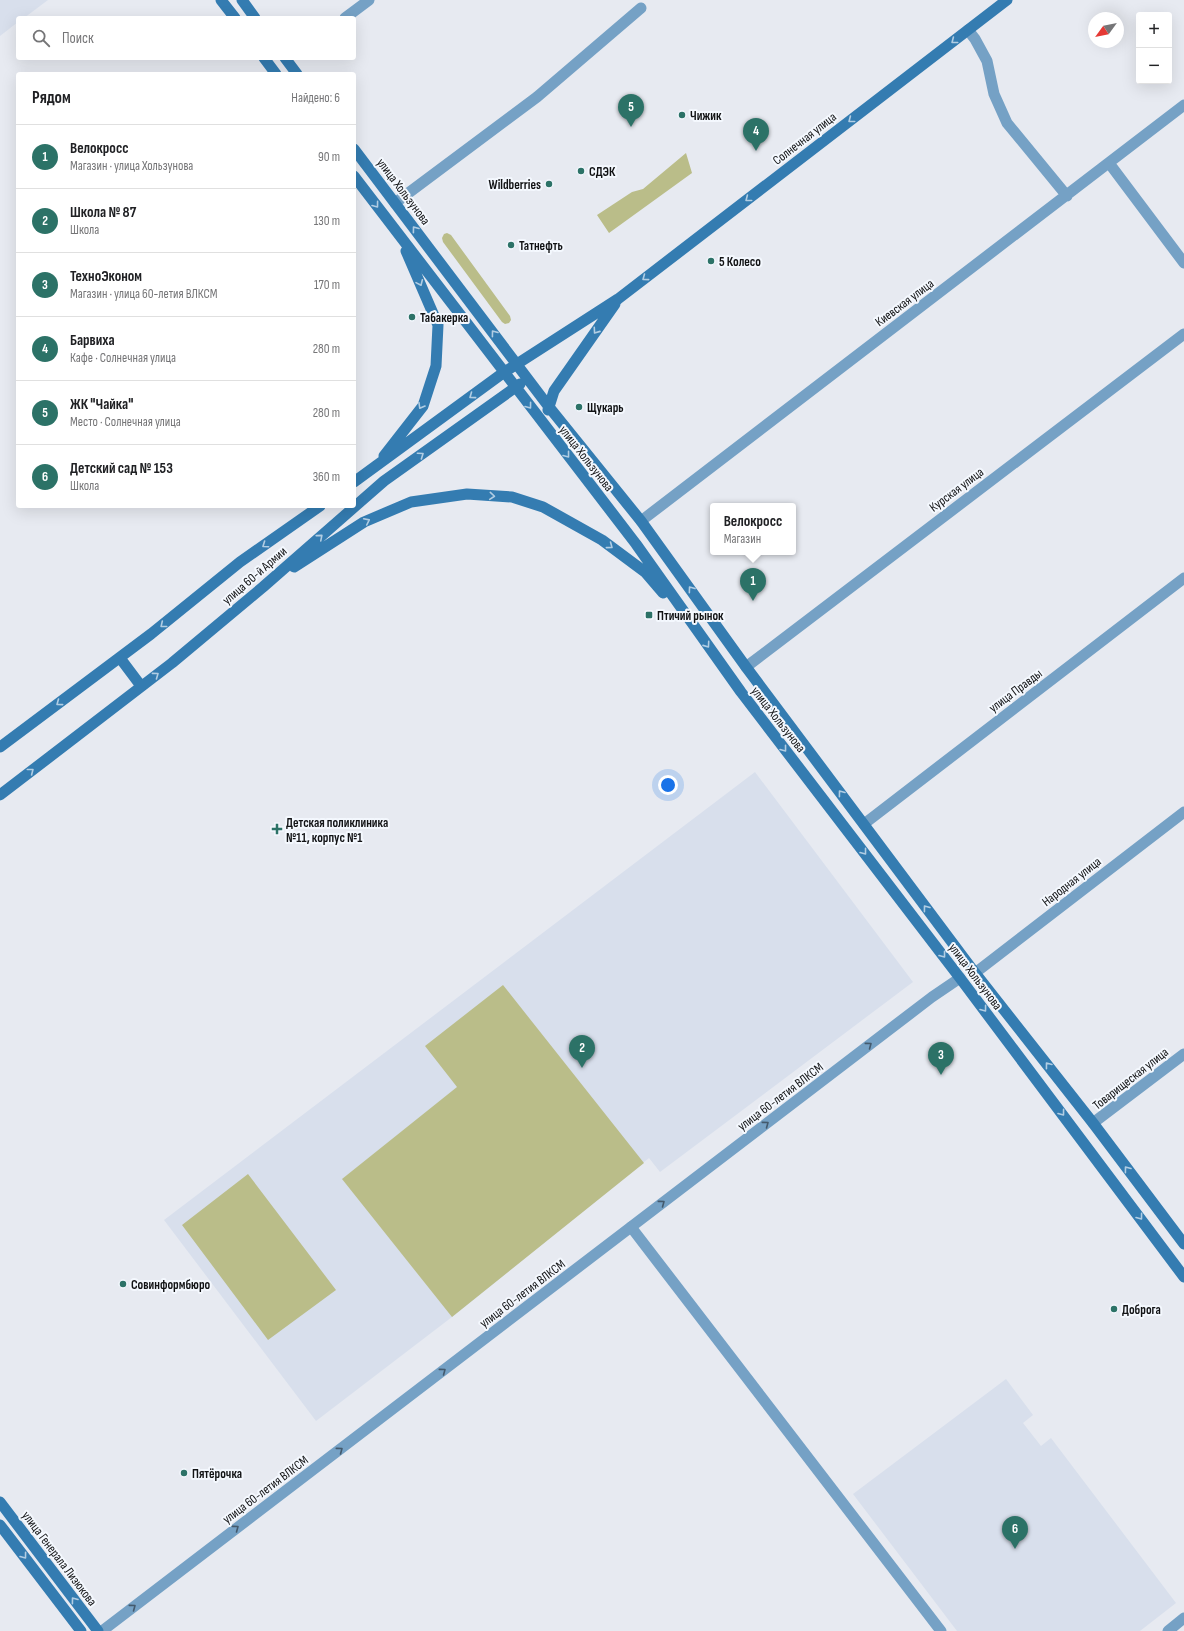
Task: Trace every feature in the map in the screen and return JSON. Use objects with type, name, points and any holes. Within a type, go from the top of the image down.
[{"type":"main road","points":[[221,0],[233,16]]},
{"type":"main road","points":[[242,0],[254,16]]},
{"type":"main road","name":"Солнечная улица","points":[[518,364],[618,299],[1007,0]]},
{"type":"main road","points":[[266,60],[274,72]]},
{"type":"main road","points":[[289,60],[296,72]]},
{"type":"main road","name":"улица Хользунова","points":[[356,152],[549,407],[641,521],[746,667],[975,972],[1184,1244]]},
{"type":"main road","name":"улица Хользунова","points":[[356,179],[636,544],[741,692],[960,978],[1184,1277]]},
{"type":"main road","points":[[374,468],[423,406],[436,366],[438,325],[399,234]]},
{"type":"main road","name":"Солнечная улица","points":[[543,424],[554,391],[618,299]]},
{"type":"main road","points":[[356,481],[518,364]]},
{"type":"main road","name":"улица 60-й Армии","points":[[356,505],[384,481],[528,378]]},
{"type":"main road","points":[[263,586],[364,522],[411,502],[467,494],[512,497],[542,507],[602,540],[645,572],[697,631]]},
{"type":"main road","name":"улица 60-й Армии","points":[[0,747],[120,658],[240,562],[317,508]]},
{"type":"main road","name":"улица 60-й Армии","points":[[0,794],[172,663],[353,508]]},
{"type":"main road","points":[[120,658],[141,686]]},
{"type":"main road","name":"улица Генерала Лизюкова","points":[[0,1502],[98,1631]]},
{"type":"main road","points":[[0,1525],[81,1631]]},
{"type":"street","points":[[348,16],[369,0]]},
{"type":"street","points":[[395,203],[537,97],[641,8]]},
{"type":"street","points":[[968,30],[975,39],[987,61],[994,94],[1007,123],[1067,196]]},
{"type":"street","name":"Киевская улица","points":[[641,521],[1109,164],[1184,105]]},
{"type":"street","points":[[1109,164],[1184,263]]},
{"type":"street","name":"Курская улица","points":[[746,667],[1184,334]]},
{"type":"street","name":"улица Правды","points":[[864,824],[1184,578]]},
{"type":"street","name":"Народная улица","points":[[975,972],[1184,812]]},
{"type":"street","name":"улица 60-летия ВЛКСМ","points":[[102,1631],[932,997],[960,978]]},
{"type":"street","name":"Товарищеская улица","points":[[1093,1124],[1184,1054]]},
{"type":"street","points":[[631,1227],[941,1631]]},
{"type":"street","points":[[1168,1631],[1184,1618]]},
{"type":"shaded area","points":[[0,0],[48,0],[27,16],[16,16],[16,24],[0,36]]},
{"type":"shaded area","points":[[755,772],[913,982],[660,1172],[649,1158],[452,1317],[316,1421],[164,1220]]},
{"type":"shaded area","points":[[1006,1379],[1033,1415],[1023,1423],[1041,1446],[1051,1438],[1176,1603],[1140,1631],[957,1631],[853,1494]]},
{"type":"green space","points":[[686,153],[692,173],[609,233],[597,215],[632,192],[643,189]]},
{"type":"green space","points":[[447,233],[451,235],[510,316],[511,320],[509,323],[505,324],[502,322],[443,242],[442,238],[444,234]]},
{"type":"green space","points":[[503,985],[644,1163],[452,1317],[342,1179],[457,1087],[425,1046]]},
{"type":"green space","points":[[248,1174],[336,1290],[268,1340],[182,1225]]},
{"type":"place","name":"Чижик","points":[[682,115]]},
{"type":"place","name":"ЖК \"Чайка\"","points":[[631,127]]},
{"type":"place","name":"Барвиха","points":[[756,151]]},
{"type":"place","name":"СДЭК","points":[[581,171]]},
{"type":"place","name":"Wildberries","points":[[549,184]]},
{"type":"place","name":"Татнефть","points":[[511,245]]},
{"type":"place","name":"5 Колесо","points":[[711,261]]},
{"type":"place","name":"Табакерка","points":[[412,317]]},
{"type":"place","name":"Щукарь","points":[[579,407]]},
{"type":"place","name":"Велокросс","points":[[753,601]]},
{"type":"place","name":"Птичий рынок","points":[[649,615]]},
{"type":"place","name":"Детская поликлиника №11, корпус №1","points":[[277,829]]},
{"type":"place","name":"Школа № 87","points":[[582,1068]]},
{"type":"place","name":"ТехноЭконом","points":[[941,1075]]},
{"type":"place","name":"Совинформбюро","points":[[123,1284]]},
{"type":"place","name":"Доброга","points":[[1114,1309]]},
{"type":"place","name":"Пятёрочка","points":[[184,1473]]},
{"type":"place","name":"Детский сад № 153","points":[[1015,1549]]}]
